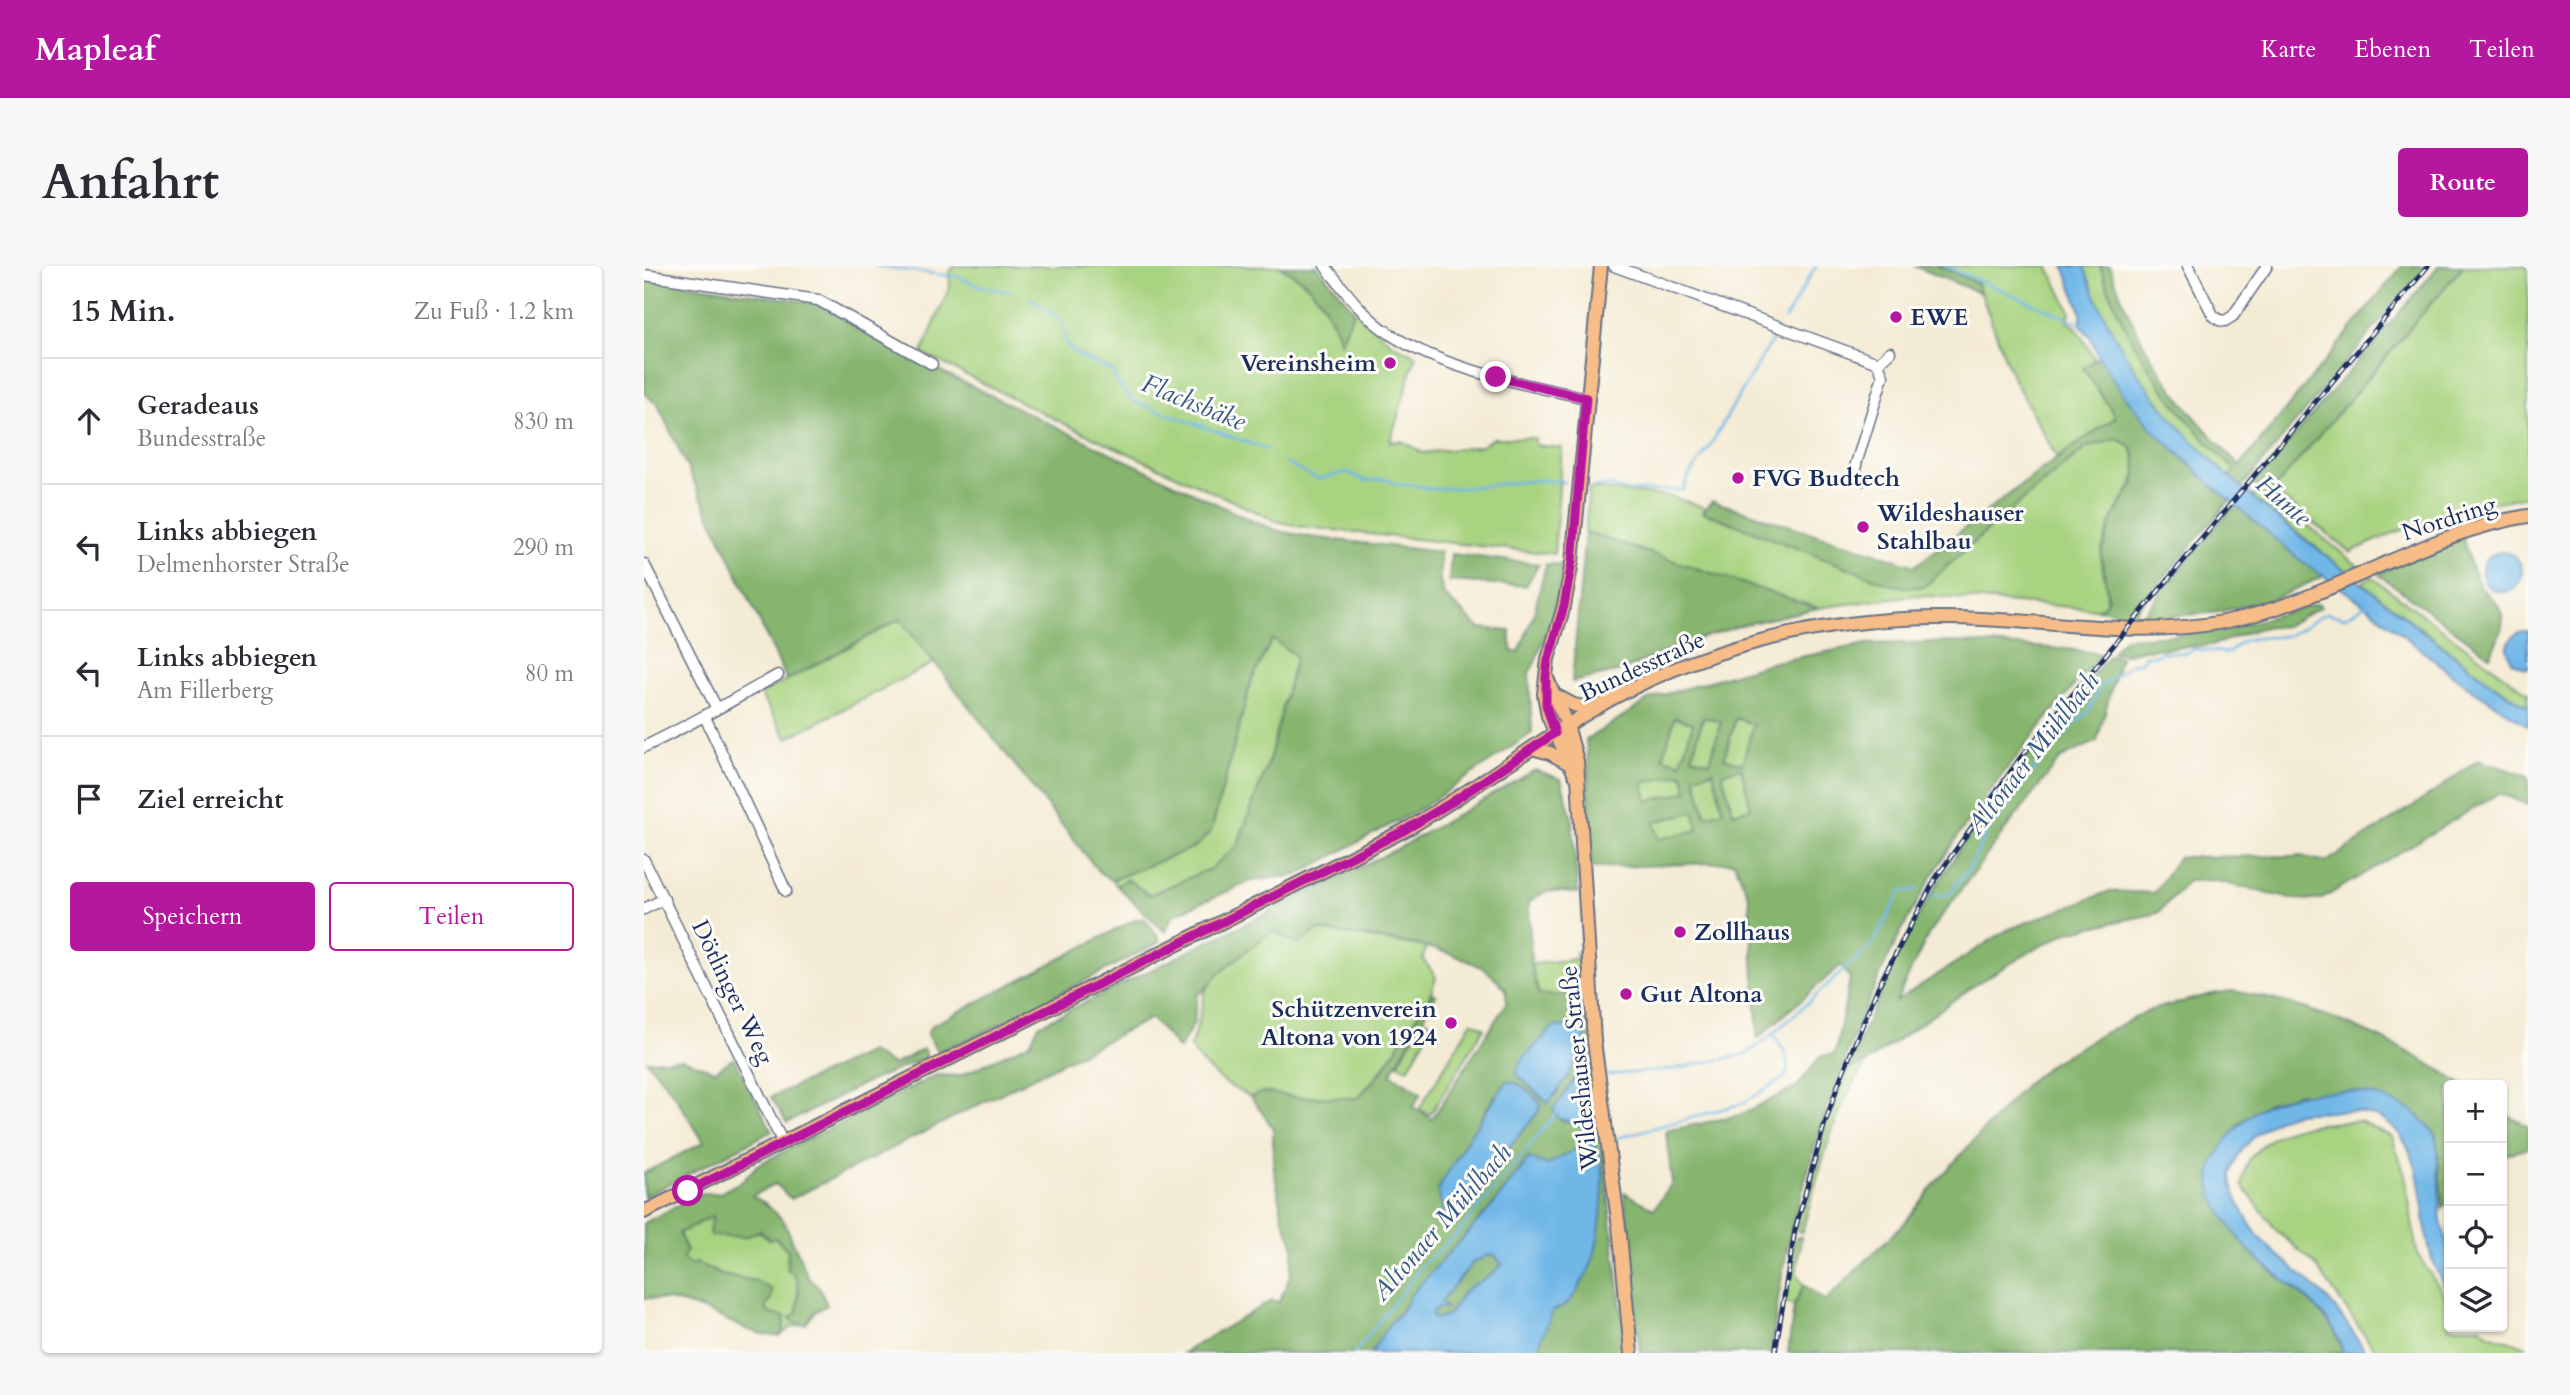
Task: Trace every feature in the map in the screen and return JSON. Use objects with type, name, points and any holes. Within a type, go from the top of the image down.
[{"type":"main road","name":"Wildeshauser Straße","points":[[1577,778],[1555,733],[1546,705],[1546,676],[1572,562],[1601,266]]},
{"type":"main road","name":"Nordring","points":[[2310,596],[2457,533],[2528,516]]},
{"type":"main road","name":"Bundesstraße","points":[[644,1212],[1405,830],[1567,725],[1667,673],[1724,652],[1845,624],[1947,618],[2104,628],[2174,628],[2244,618],[2310,596]]},
{"type":"main road","name":"Wildeshauser Straße","points":[[1546,676],[1567,725],[1577,761],[1594,1041],[1620,1235],[1631,1353]]},
{"type":"main road","points":[[1555,695],[1574,705],[1594,709]]},
{"type":"main road","points":[[1532,748],[1568,763]]},
{"type":"street","points":[[1325,266],[1358,308],[1382,329],[1405,343],[1496,377],[1586,398]]},
{"type":"street","points":[[1614,266],[1878,363],[1883,376],[1856,464],[1856,474],[1861,480]]},
{"type":"street","points":[[2188,266],[2213,315],[2225,321],[2233,316],[2267,266]]},
{"type":"street","points":[[644,275],[818,300],[932,364]]},
{"type":"street","points":[[1878,363],[1890,352]]},
{"type":"street","points":[[644,564],[717,709]]},
{"type":"street","points":[[644,747],[705,718],[778,675]]},
{"type":"street","points":[[705,718],[786,891]]},
{"type":"street","name":"Dötlinger Weg","points":[[644,860],[783,1143]]},
{"type":"street","points":[[644,908],[664,899]]},
{"type":"green space","points":[[955,266],[1279,266],[1301,280],[1318,297],[1340,341],[1354,310],[1391,343],[1416,356],[1390,442],[1401,441],[1423,453],[1481,446],[1493,438],[1535,438],[1535,445],[1562,448],[1554,554],[1296,526],[1276,521],[1069,426],[922,353],[950,286],[949,272]]},
{"type":"green space","points":[[1279,266],[1317,266],[1354,310],[1341,342],[1325,307],[1311,288]]},
{"type":"green space","points":[[1914,266],[1938,266],[1977,283],[1980,293]]},
{"type":"green space","points":[[1938,266],[2048,266],[2070,311],[2067,322],[2075,326],[2095,359],[2083,369],[2117,416],[2057,458],[2012,376],[1977,283]]},
{"type":"green space","points":[[2084,266],[2100,266],[2111,296],[2139,351],[2155,377],[2192,425],[2236,471],[2229,478],[2182,433],[2142,382],[2109,325]]},
{"type":"green space","points":[[2100,266],[2110,266],[2133,324],[2162,374],[2197,420],[2240,466],[2402,266],[2426,266],[2241,488],[2229,478],[2235,470],[2192,425],[2138,351],[2111,296]]},
{"type":"green space","points":[[2439,266],[2463,266],[2273,490],[2252,485]]},
{"type":"green space","points":[[2463,266],[2528,266],[2528,496],[2475,506],[2396,532],[2350,552],[2273,490]]},
{"type":"green space","points":[[644,278],[815,303],[930,366],[1252,521],[1279,531],[1440,552],[1440,581],[1444,595],[1479,628],[1510,631],[1512,652],[1519,652],[1534,613],[1546,564],[1563,565],[1552,618],[1529,673],[1532,733],[1422,808],[1297,875],[1251,881],[1173,915],[1165,932],[1117,886],[1127,879],[1149,895],[1210,869],[1237,846],[1269,761],[1296,656],[1272,639],[1251,682],[1211,832],[1195,847],[1112,880],[1099,872],[900,619],[787,680],[658,405],[644,393]]},
{"type":"green space","points":[[2099,357],[2158,434],[2230,500],[2130,617],[2115,616],[2113,611],[2096,609],[2105,605],[2108,597],[2101,555],[2111,522],[2135,481],[2135,455],[2130,446],[2117,439],[2086,448],[2008,512],[1924,587],[1889,584],[1703,512],[1712,501],[1915,566],[2045,467],[2116,417],[2083,368]]},
{"type":"green space","points":[[2117,439],[2130,446],[2136,469],[2134,479],[2114,514],[2103,545],[2101,557],[2106,599],[2105,605],[2096,609],[1916,595],[1818,608],[1585,532],[1589,488],[1672,497],[1706,508],[1703,512],[1923,587],[2087,447]]},
{"type":"green space","points":[[2269,494],[2358,566],[2346,571],[2250,495]]},
{"type":"green space","points":[[2235,504],[2299,559],[2324,576],[2276,598],[2219,612],[2139,619]]},
{"type":"green space","points":[[1585,532],[1818,608],[1742,625],[1679,645],[1624,670],[1572,682]]},
{"type":"green space","points":[[2463,538],[2479,583],[2501,611],[2501,631],[2490,656],[2378,574]]},
{"type":"green space","points":[[1451,554],[1539,564],[1526,586],[1449,581]]},
{"type":"green space","points":[[2372,577],[2528,693],[2528,706],[2495,686],[2361,582]]},
{"type":"green space","points":[[2319,604],[2321,607],[2286,626],[2260,628],[2213,645],[2143,650],[2126,654],[2112,652],[2125,638],[2219,630]]},
{"type":"green space","points":[[900,619],[934,663],[787,738],[760,694]]},
{"type":"green space","points":[[1272,639],[1296,656],[1269,761],[1237,846],[1210,869],[1149,895],[1127,879],[1117,886],[1112,880],[1195,847],[1211,832],[1251,682]]},
{"type":"green space","points":[[1953,642],[2067,649],[2100,654],[1969,819],[1931,878],[1886,963],[1848,1051],[1803,1187],[1784,1263],[1771,1353],[1640,1353],[1624,1192],[1654,1209],[1672,1183],[1666,1131],[1740,1115],[1797,1087],[1820,1057],[1835,1054],[1850,979],[1841,965],[1758,1038],[1749,896],[1734,862],[1591,868],[1586,740],[1650,699],[1770,663],[1867,644]],"holes":[[[1675,717],[1693,723],[1681,763],[1663,758]],[[1703,717],[1721,722],[1710,762],[1692,757]],[[1736,718],[1754,724],[1742,764],[1724,758]],[[1741,768],[1751,808],[1733,813],[1722,773]],[[1713,771],[1723,811],[1706,816],[1695,776]],[[1683,774],[1687,792],[1647,801],[1643,783]],[[1694,812],[1698,830],[1658,839],[1654,822]]]},
{"type":"green space","points":[[2110,655],[2120,657],[2097,741],[2061,758],[2005,830],[1928,935],[1896,1001],[2007,930],[2110,891],[2154,893],[2179,857],[2301,856],[2326,862],[2433,793],[2478,760],[2528,776],[2528,805],[2499,793],[2320,900],[2292,899],[2212,880],[2188,881],[2158,913],[2068,932],[2037,948],[1979,982],[1867,1062],[1848,1068],[1902,947],[1943,874],[2010,777]]},
{"type":"green space","points":[[1675,717],[1693,723],[1681,763],[1663,758]]},
{"type":"green space","points":[[1703,717],[1721,722],[1710,762],[1692,757]]},
{"type":"green space","points":[[1736,718],[1754,724],[1742,764],[1724,759]]},
{"type":"green space","points":[[1741,767],[1751,808],[1733,813],[1722,772]]},
{"type":"green space","points":[[1535,770],[1561,779],[1572,818],[1578,893],[1546,891],[1529,902],[1531,964],[1539,995],[1586,995],[1626,1353],[1536,1353],[1552,1311],[1566,1302],[1582,1280],[1596,1245],[1599,1229],[1598,1195],[1589,1141],[1548,1166],[1529,1158],[1492,1206],[1398,1313],[1371,1353],[1183,1353],[1272,1300],[1279,1302],[1290,1277],[1294,1246],[1283,1219],[1273,1163],[1273,1128],[1251,1097],[1263,1092],[1294,1097],[1358,1098],[1383,1070],[1432,993],[1436,995],[1391,1074],[1421,1093],[1413,1107],[1432,1119],[1506,1004],[1506,989],[1484,969],[1462,958],[1423,946],[1319,930],[1297,944],[1274,931],[1238,958],[1197,995],[1194,1023],[1179,1049],[1151,1018],[791,1199],[776,1184],[752,1196],[765,1203],[784,1221],[809,1279],[819,1287],[827,1305],[815,1312],[806,1324],[793,1322],[790,1317],[797,1313],[798,1289],[795,1278],[787,1269],[788,1250],[776,1238],[769,1240],[760,1230],[746,1237],[711,1236],[709,1232],[713,1216],[679,1233],[687,1251],[682,1258],[691,1265],[697,1263],[721,1275],[756,1281],[772,1290],[771,1300],[765,1307],[769,1314],[785,1316],[780,1336],[754,1332],[688,1305],[644,1298],[644,1223],[700,1194],[720,1193],[744,1180],[757,1165],[936,1075],[960,1076],[1030,1043],[1039,1025],[1399,848]],"holes":[[[1553,1027],[1580,1052],[1556,1095],[1542,1099],[1516,1073],[1521,1061]],[[1589,1069],[1597,1132],[1559,1119],[1553,1110]],[[1495,1095],[1541,1105],[1462,1204],[1454,1207],[1441,1201],[1438,1190]]]},
{"type":"green space","points":[[1713,771],[1724,811],[1705,816],[1695,775]]},
{"type":"green space","points":[[1683,774],[1687,792],[1647,802],[1642,783]]},
{"type":"green space","points":[[1694,812],[1699,830],[1658,840],[1653,822]]},
{"type":"green space","points":[[1144,918],[1160,942],[987,1031],[938,1052],[927,1035],[931,1026],[1135,920]]},
{"type":"green space","points":[[1275,930],[1297,944],[1319,930],[1426,947],[1423,959],[1436,977],[1431,992],[1403,1040],[1358,1098],[1294,1097],[1263,1092],[1251,1097],[1217,1076],[1190,1047],[1205,991],[1214,978],[1260,939]]},
{"type":"green space","points":[[1583,951],[1586,995],[1539,996],[1531,964],[1576,959],[1576,952]]},
{"type":"green space","points":[[2232,991],[2322,1014],[2382,1039],[2455,1080],[2444,1080],[2443,1208],[2436,1134],[2300,1093],[2268,1103],[2237,1125],[2217,1204],[2256,1257],[2319,1311],[2338,1337],[2343,1353],[1788,1353],[1794,1306],[1804,1285],[1825,1301],[1906,1221],[1936,1182],[2027,1083],[2052,1063],[2151,1010]]},
{"type":"green space","points":[[1424,1019],[1433,1024],[1408,1069],[1398,1064]]},
{"type":"green space","points":[[1472,1021],[1484,1028],[1430,1115],[1419,1109]]},
{"type":"green space","points":[[923,1049],[927,1057],[863,1084],[787,1123],[771,1097],[870,1052],[893,1065]]},
{"type":"green space","points":[[734,1058],[772,1131],[644,1197],[644,1173],[704,1142],[673,1093],[647,1061],[683,1059],[715,1071]]},
{"type":"green space","points":[[1867,1062],[1855,1080],[1836,1121],[1802,1232],[1797,1231],[1826,1127],[1848,1068]]},
{"type":"green space","points":[[2507,1116],[2528,1126],[2528,1148],[2507,1154]]},
{"type":"green space","points":[[2360,1121],[2392,1137],[2405,1175],[2417,1254],[2444,1294],[2444,1332],[2486,1332],[2528,1347],[2528,1353],[2377,1353],[2314,1263],[2277,1231],[2242,1185],[2250,1159],[2273,1137],[2300,1127]]},
{"type":"green space","points":[[714,1215],[775,1238],[788,1250],[787,1269],[795,1278],[798,1289],[797,1314],[790,1317],[793,1322],[806,1324],[792,1327],[780,1336],[783,1330],[765,1307],[756,1281],[721,1275],[697,1263],[691,1265],[681,1257],[679,1233]]},
{"type":"green space","points":[[1796,1237],[1801,1237],[1796,1273],[1804,1285],[1794,1306],[1785,1303]]},
{"type":"green space","points":[[1489,1255],[1496,1256],[1502,1264],[1490,1276],[1465,1291],[1448,1314],[1433,1318],[1432,1313],[1445,1307],[1441,1301],[1474,1262]]},
{"type":"water","points":[[2064,266],[2084,266],[2108,323],[2138,374],[2173,419],[2212,461],[2301,536],[2442,646],[2505,693],[2528,706],[2528,726],[2461,682],[2372,610],[2299,559],[2213,486],[2153,430],[2123,394],[2099,357],[2090,336],[2081,326],[2081,312]]},
{"type":"water","points":[[2502,552],[2510,553],[2516,558],[2521,564],[2521,580],[2516,586],[2510,591],[2502,592],[2494,591],[2488,586],[2483,580],[2482,572],[2483,564],[2488,558],[2494,553]]},
{"type":"water","points":[[2528,631],[2526,668],[2512,662],[2507,649],[2514,636]]},
{"type":"water","points":[[1553,1027],[1584,1028],[1586,1048],[1580,1052],[1567,1078],[1548,1103],[1516,1073],[1521,1061]]},
{"type":"water","points":[[1583,1067],[1589,1069],[1591,1078],[1597,1132],[1559,1119],[1553,1110]]},
{"type":"water","points":[[1507,1081],[1517,1083],[1530,1093],[1541,1105],[1538,1112],[1462,1204],[1444,1216],[1438,1190],[1470,1135]]},
{"type":"water","points":[[2349,1091],[2378,1096],[2413,1111],[2436,1134],[2441,1221],[2444,1232],[2444,1284],[2430,1252],[2415,1165],[2407,1145],[2385,1121],[2353,1111],[2299,1113],[2284,1117],[2249,1142],[2232,1170],[2231,1181],[2236,1197],[2256,1233],[2328,1301],[2365,1353],[2343,1353],[2338,1338],[2320,1312],[2244,1244],[2221,1211],[2211,1188],[2210,1174],[2213,1164],[2221,1148],[2240,1125],[2266,1105],[2296,1095]]},
{"type":"water","points":[[1589,1141],[1596,1148],[1601,1161],[1601,1217],[1590,1266],[1570,1301],[1552,1312],[1536,1353],[1371,1353],[1389,1324],[1401,1313],[1411,1294],[1493,1205],[1529,1158],[1548,1165]],"holes":[[[1489,1255],[1496,1256],[1502,1265],[1465,1291],[1448,1314],[1433,1318],[1432,1313],[1437,1308],[1446,1308],[1441,1301],[1473,1262]]]},
{"type":"waterway","name":"Flachsbäke","points":[[875,266],[958,277],[982,287],[1010,292]]},
{"type":"waterway","name":"Flachsbäke","points":[[1785,319],[1816,266]]},
{"type":"waterway","name":"Flachsbäke","points":[[1945,266],[2084,325]]},
{"type":"waterway","name":"Flachsbäke","points":[[1030,299],[1055,315],[1063,327],[1065,343],[1078,355],[1114,372],[1115,380],[1134,402],[1266,449]]},
{"type":"waterway","name":"Flachsbäke","points":[[1594,487],[1610,486],[1627,491],[1683,490],[1691,472],[1709,448],[1774,338]]},
{"type":"waterway","name":"Flachsbäke","points":[[1285,463],[1318,479],[1347,472],[1366,481],[1384,479],[1400,485],[1430,489],[1540,480],[1564,482]]},
{"type":"waterway","name":"Altonaer Mühlbach","points":[[1932,896],[1949,895],[1970,867],[1986,834],[2047,752],[2089,710],[2102,685],[2131,664],[2140,663],[2145,656],[2162,652],[2187,653],[2194,649],[2228,653],[2246,640],[2289,635],[2327,613],[2344,618],[2367,604]]},
{"type":"waterway","name":"Altonaer Mühlbach","points":[[1617,1138],[1741,1104],[1784,1078],[1788,1069],[1785,1052],[1773,1034],[1874,943],[1900,892],[1919,889]]},
{"type":"waterway","points":[[1608,1075],[1674,1069],[1747,1054],[1773,1034]]},
{"type":"waterway","name":"Altonaer Mühlbach","points":[[1355,1353],[1424,1263],[1457,1234],[1555,1115]]},
{"type":"railway","points":[[1775,1353],[1795,1230],[1824,1126],[1878,987],[1936,878],[2021,757],[2428,266]]},
{"type":"place","name":"EWE","points":[[1896,317]]},
{"type":"place","name":"Vereinsheim","points":[[1390,363]]},
{"type":"place","name":"FVG Budtech","points":[[1738,478]]},
{"type":"place","name":"Wildeshauser Stahlbau","points":[[1863,527]]},
{"type":"place","name":"Zollhaus","points":[[1680,932]]},
{"type":"place","name":"Gut Altona","points":[[1626,994]]},
{"type":"place","name":"Schützenverein Altona von 1924","points":[[1451,1023]]},
{"type":"route","points":[[688,1191],[887,1088],[1405,830],[1555,733],[1548,716],[1544,694],[1548,660],[1564,606],[1572,562],[1586,398],[1496,377]]},
{"type":"water label","name":"Hunte","points":[[2284,500]]}]
